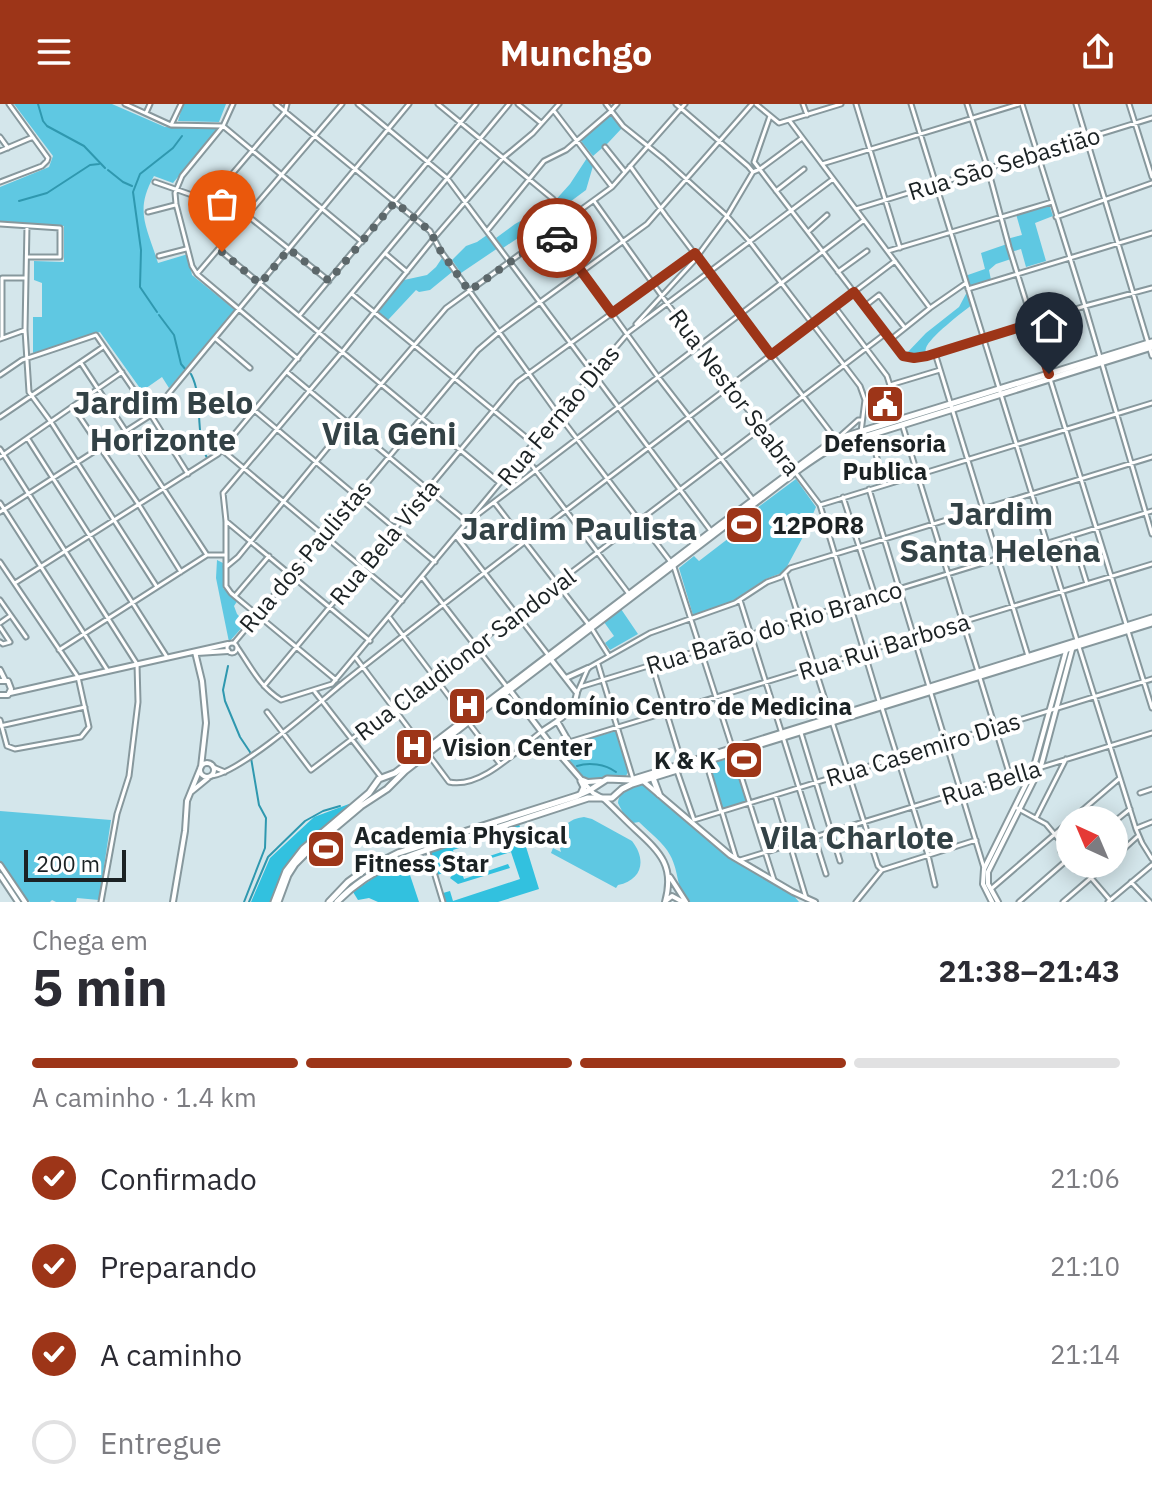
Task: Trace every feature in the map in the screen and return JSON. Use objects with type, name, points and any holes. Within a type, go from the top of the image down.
[{"type":"main road","points":[[276,902],[288,875],[311,845],[383,777],[395,773],[426,752],[795,470],[838,441],[1150,345]]},
{"type":"main road","points":[[861,435],[870,435],[901,422]]},
{"type":"main road","points":[[591,626],[711,531],[754,502]]},
{"type":"main road","points":[[979,674],[1152,621]]},
{"type":"main road","points":[[329,902],[366,869],[398,853],[581,794],[605,781],[653,778],[1028,657],[1072,646]]},
{"type":"main road","points":[[783,735],[801,733],[831,720]]},
{"type":"main road","points":[[337,902],[371,873],[427,849],[588,798],[612,798],[638,779],[682,763],[733,751]]},
{"type":"main road","points":[[311,845],[384,791],[426,752]]},
{"type":"main road","points":[[383,777],[390,785]]},
{"type":"main road","points":[[579,778],[584,787],[581,794]]},
{"type":"main road","points":[[653,778],[659,794]]},
{"type":"main road","points":[[605,781],[617,783],[618,792]]},
{"type":"main road","points":[[604,799],[599,790],[605,781]]},
{"type":"main road","points":[[376,784],[378,789],[384,791]]},
{"type":"street","points":[[0,182],[42,166],[47,161],[47,154],[9,104]]},
{"type":"street","points":[[125,104],[171,125],[223,126],[362,242]]},
{"type":"street","points":[[146,113],[150,104]]},
{"type":"street","points":[[171,125],[181,104]]},
{"type":"street","points":[[233,104],[223,126],[182,176],[176,190],[176,204],[192,266],[197,274],[298,359]]},
{"type":"street","points":[[276,104],[430,231],[440,250],[528,374],[672,564],[774,880]]},
{"type":"street","points":[[209,201],[285,112],[287,104]]},
{"type":"street","points":[[197,274],[342,104]]},
{"type":"street","points":[[358,104],[447,178],[711,531]]},
{"type":"street","points":[[2,511],[151,415],[409,104]]},
{"type":"street","points":[[438,104],[553,199]]},
{"type":"street","points":[[299,316],[476,104]]},
{"type":"street","points":[[15,583],[222,450],[509,104]]},
{"type":"street","points":[[518,104],[541,123]]},
{"type":"street","points":[[233,645],[255,676],[281,700],[328,687],[336,680],[226,586],[223,493],[434,238],[503,158],[533,133],[558,104]]},
{"type":"street","points":[[606,104],[623,126],[727,216],[750,242],[863,392],[865,404],[861,435]]},
{"type":"street","points":[[487,231],[544,161],[576,141],[617,104]]},
{"type":"street","points":[[676,104],[683,106],[753,172],[802,138]]},
{"type":"street","points":[[754,104],[777,123],[841,104]]},
{"type":"street","name":"Rua dos Paulistas","points":[[230,652],[235,651],[233,645],[257,614],[478,350],[647,224],[754,104]]},
{"type":"street","points":[[803,104],[807,115]]},
{"type":"street","points":[[189,794],[197,785],[225,772],[260,749],[403,635],[894,260],[900,248],[856,104]]},
{"type":"street","points":[[911,104],[1062,591],[1072,646],[1095,696],[1138,836],[1152,859]]},
{"type":"street","points":[[967,104],[1016,273],[1152,708]]},
{"type":"street","points":[[822,164],[1020,104],[1085,306],[1152,534]]},
{"type":"street","points":[[1076,104],[1152,356]]},
{"type":"street","points":[[1129,104],[1152,177]]},
{"type":"street","points":[[226,567],[238,557],[446,308],[612,187],[683,106]]},
{"type":"street","points":[[553,110],[612,187]]},
{"type":"street","points":[[770,116],[754,162],[903,356],[914,358],[935,353],[1152,288]]},
{"type":"street","name":"Rua São Sebastião","points":[[856,209],[1152,118]]},
{"type":"street","points":[[789,120],[930,308]]},
{"type":"street","points":[[0,137],[8,148]]},
{"type":"street","points":[[0,151],[34,137]]},
{"type":"street","points":[[605,147],[625,172]]},
{"type":"street","points":[[630,166],[838,441],[861,420]]},
{"type":"street","points":[[776,191],[804,169]]},
{"type":"street","name":"Rua Fernão Dias","points":[[336,680],[533,443],[663,297],[727,216],[753,172]]},
{"type":"street","points":[[628,333],[833,179]]},
{"type":"street","points":[[155,182],[209,201]]},
{"type":"street","points":[[1056,217],[1152,183]]},
{"type":"street","points":[[209,201],[222,252],[500,483]]},
{"type":"street","name":"Rua Nestor Seabra","points":[[594,201],[820,505]]},
{"type":"street","points":[[888,251],[1052,202]]},
{"type":"street","points":[[148,212],[176,204]]},
{"type":"street","points":[[808,232],[827,215]]},
{"type":"street","points":[[248,216],[329,281]]},
{"type":"street","points":[[287,372],[467,523],[864,220]]},
{"type":"street","points":[[0,224],[60,228],[60,257],[27,257]]},
{"type":"street","points":[[27,226],[25,330],[29,392],[157,587]]},
{"type":"street","points":[[553,232],[754,502]]},
{"type":"street","points":[[968,289],[1152,233]]},
{"type":"street","points":[[159,256],[188,249]]},
{"type":"street","points":[[838,272],[867,251]]},
{"type":"street","points":[[386,254],[407,272]]},
{"type":"street","name":"Rua Bela Vista","points":[[264,686],[517,382],[696,255]]},
{"type":"street","points":[[25,330],[1,339],[1,278],[26,278]]},
{"type":"street","points":[[890,340],[966,283]]},
{"type":"street","points":[[352,294],[533,443]]},
{"type":"street","points":[[865,306],[879,295],[905,328]]},
{"type":"street","points":[[835,307],[887,376],[1010,776]]},
{"type":"street","name":"Rua Claudionor Sandoval","points":[[282,732],[311,770],[885,334]]},
{"type":"street","points":[[0,375],[27,358],[96,335],[188,474]]},
{"type":"street","points":[[215,338],[250,368]]},
{"type":"street","points":[[0,417],[104,346]]},
{"type":"street","points":[[935,353],[1028,657]]},
{"type":"street","points":[[81,363],[207,555]]},
{"type":"street","points":[[890,385],[940,370]]},
{"type":"street","points":[[2,456],[122,372]]},
{"type":"street","points":[[935,885],[820,505],[1152,403]]},
{"type":"street","points":[[73,407],[181,572]]},
{"type":"street","points":[[254,410],[435,562]]},
{"type":"street","points":[[870,435],[885,484]]},
{"type":"street","points":[[28,439],[167,657]]},
{"type":"street","points":[[0,449],[137,664],[138,702],[129,776],[117,814],[101,902]]},
{"type":"street","points":[[222,450],[402,601]]},
{"type":"street","points":[[524,455],[629,594]]},
{"type":"street","points":[[566,678],[650,633],[740,600],[790,568],[1152,457]]},
{"type":"street","points":[[869,489],[984,869]]},
{"type":"street","points":[[843,497],[875,596]]},
{"type":"street","points":[[494,502],[591,626],[609,656]]},
{"type":"street","points":[[0,503],[2,511],[108,671]]},
{"type":"street","name":"Rua Barão do Rio Branco","points":[[578,690],[800,618],[1152,511]]},
{"type":"street","points":[[226,521],[370,641]]},
{"type":"street","points":[[1072,535],[1087,584]]},
{"type":"street","points":[[456,536],[578,690]]},
{"type":"street","points":[[59,650],[207,555],[226,555]]},
{"type":"street","points":[[235,596],[269,556]]},
{"type":"street","points":[[0,562],[78,677],[89,727],[81,737],[15,749],[7,746],[0,720]]},
{"type":"street","name":"Rua Rui Barbosa","points":[[569,742],[1152,564]]},
{"type":"street","points":[[785,574],[863,822],[882,870]]},
{"type":"street","points":[[422,577],[557,753],[590,790],[604,799],[658,850],[684,902]]},
{"type":"street","points":[[0,600],[26,637]]},
{"type":"street","points":[[740,600],[826,874]]},
{"type":"street","points":[[0,642],[10,642],[0,625],[11,615]]},
{"type":"street","points":[[389,617],[500,764]]},
{"type":"street","points":[[230,652],[227,648],[233,645]]},
{"type":"street","points":[[0,695],[233,645]]},
{"type":"street","points":[[995,902],[982,877],[984,869],[1041,766],[1072,646]]},
{"type":"street","points":[[989,890],[988,872],[1033,770],[1049,710],[1072,646]]},
{"type":"street","points":[[195,652],[230,652],[245,658]]},
{"type":"street","points":[[173,902],[189,794],[200,768],[206,723],[202,681],[195,652]]},
{"type":"street","points":[[356,658],[449,782],[456,783],[477,780],[543,734],[574,707],[588,668]]},
{"type":"street","points":[[597,662],[638,779],[738,859],[815,902]]},
{"type":"street","points":[[652,665],[682,763]]},
{"type":"street","points":[[0,670],[3,681],[11,686],[10,693]]},
{"type":"street","name":"Rua Casemiro Dias","points":[[693,822],[1152,679]]},
{"type":"street","points":[[314,691],[383,777]]},
{"type":"street","points":[[1,726],[85,707]]},
{"type":"street","points":[[267,712],[282,732]]},
{"type":"street","points":[[557,721],[569,742],[563,747]]},
{"type":"street","points":[[801,733],[840,861]]},
{"type":"street","name":"Rua Bella","points":[[738,859],[1152,733]]},
{"type":"street","points":[[543,734],[552,743],[563,747]]},
{"type":"street","points":[[557,753],[563,754],[563,747]]},
{"type":"street","points":[[563,747],[568,765]]},
{"type":"street","points":[[203,748],[214,771],[210,777]]},
{"type":"street","points":[[1036,818],[1066,759]]},
{"type":"street","points":[[706,762],[738,859]]},
{"type":"street","points":[[200,768],[205,763],[225,772]]},
{"type":"street","points":[[200,768],[202,776],[210,777]]},
{"type":"street","points":[[677,771],[693,822]]},
{"type":"street","points":[[579,778],[588,782],[605,781]]},
{"type":"street","points":[[1087,806],[1120,778]]},
{"type":"street","points":[[1140,793],[1152,789]]},
{"type":"street","points":[[775,795],[806,898]]},
{"type":"street","points":[[989,890],[1054,834],[1046,824],[1017,808]]},
{"type":"street","points":[[1136,829],[1152,822]]},
{"type":"street","points":[[1128,845],[1138,836]]},
{"type":"street","points":[[856,902],[882,870],[976,840]]},
{"type":"street","points":[[427,849],[443,902]]},
{"type":"street","points":[[0,865],[25,902]]},
{"type":"street","points":[[1063,902],[1091,878],[1109,901],[1152,865]]},
{"type":"street","points":[[1019,902],[1056,873]]},
{"type":"street","points":[[0,875],[18,902]]},
{"type":"street","points":[[666,902],[669,875]]},
{"type":"street","points":[[1131,882],[1150,902]]},
{"type":"street","points":[[666,902],[672,896],[684,902]]},
{"type":"shaded area","points":[[14,104],[112,104],[165,127],[218,129],[173,183],[154,176],[145,199],[144,219],[158,263],[188,254],[192,275],[235,310],[169,388],[162,377],[142,391],[100,332],[33,353],[33,317],[42,317],[42,283],[34,280],[34,261],[64,262],[64,226],[0,221],[0,187],[49,167],[53,156]]},
{"type":"shaded area","points":[[183,104],[226,104],[219,122],[178,121]]},
{"type":"shaded area","points":[[610,115],[622,128],[593,156],[581,141]]},
{"type":"shaded area","points":[[587,158],[593,166],[586,190],[503,248],[496,238],[552,204]]},
{"type":"shaded area","points":[[1049,204],[1053,216],[1035,223],[1046,261],[1026,267],[1021,249],[1011,252],[1007,239],[1022,235],[1016,214]]},
{"type":"shaded area","points":[[487,235],[498,248],[461,273],[452,260],[466,246]]},
{"type":"shaded area","points":[[1007,244],[1011,259],[989,270],[991,280],[969,288],[965,276],[985,269],[981,253]]},
{"type":"shaded area","points":[[442,258],[452,272],[430,290],[416,290],[388,320],[378,312],[404,280],[427,275]]},
{"type":"shaded area","points":[[967,292],[972,305],[933,338],[926,348],[926,356],[905,355],[926,333],[959,307]]},
{"type":"shaded area","points":[[796,479],[816,507],[784,572],[766,579],[731,602],[693,615],[679,568],[694,556],[699,561],[742,528],[738,522]]},
{"type":"shaded area","points":[[217,560],[223,563],[223,588],[238,600],[234,606],[246,623],[229,642],[216,578]]},
{"type":"shaded area","points":[[621,609],[638,634],[610,650],[605,643],[614,636],[604,622]]},
{"type":"shaded area","points":[[616,731],[628,772],[625,778],[587,780],[581,776],[568,761],[570,744]]},
{"type":"shaded area","points":[[733,757],[747,802],[722,809],[708,765]]},
{"type":"shaded area","points":[[643,784],[728,856],[799,902],[690,902],[682,892],[667,851],[639,822],[633,823],[618,803],[623,792]]},
{"type":"shaded area","points":[[349,804],[351,806],[291,860],[273,902],[251,902],[270,858],[314,817]]},
{"type":"shaded area","points":[[0,811],[111,820],[99,900],[77,898],[76,902],[30,902],[24,898],[0,861]]},
{"type":"shaded area","points":[[584,817],[632,841],[640,855],[640,868],[632,879],[616,888],[551,853],[553,848],[561,852],[559,839],[563,828]]},
{"type":"shaded area","points":[[519,824],[539,889],[498,902],[446,902],[443,893],[450,891],[453,901],[520,879],[511,852],[460,868],[464,879],[508,864],[510,868],[458,884],[450,878],[459,866],[511,849],[506,833],[453,850],[457,864],[453,870],[437,875],[429,851]]},
{"type":"shaded area","points":[[405,860],[419,902],[358,900],[353,892]]},
{"type":"waterway","points":[[38,104],[47,126],[84,146],[105,168]]},
{"type":"waterway","points":[[157,312],[140,287],[141,250],[133,192],[140,174],[173,148],[182,136]]},
{"type":"waterway","points":[[19,201],[47,193],[90,165],[99,164]]},
{"type":"waterway","points":[[108,170],[132,186]]},
{"type":"waterway","points":[[159,315],[174,335],[181,364],[186,370]]},
{"type":"waterway","points":[[191,374],[207,458]]},
{"type":"waterway","points":[[228,666],[223,690],[225,701],[250,752],[259,805],[266,818],[265,848],[244,902]]},
{"type":"waterway","points":[[577,766],[597,764],[616,772]]},
{"type":"waterway","points":[[249,902],[268,857],[305,821],[340,806]]},
{"type":"way so far","points":[[222,252],[260,284],[289,249],[329,281],[395,202],[430,231],[469,291],[553,232],[557,238]]},
{"type":"place","name":"Defensoria Publica","points":[[885,404]]},
{"type":"place","name":"12POR8","points":[[744,525]]},
{"type":"place","name":"Condomínio Centro de Medicina","points":[[467,706]]},
{"type":"place","name":"Vision Center","points":[[414,747]]},
{"type":"place","name":"K & K","points":[[744,760]]},
{"type":"place","name":"Academia Physical Fitness Star","points":[[326,849]]},
{"type":"district","name":"Jardim Belo Horizonte","points":[[163,420]]},
{"type":"district","name":"Vila Geni","points":[[389,433]]},
{"type":"district","name":"Jardim Paulista","points":[[579,528]]},
{"type":"district","name":"Jardim Santa Helena","points":[[1000,532]]},
{"type":"district","name":"Vila Charlote","points":[[857,837]]},
{"type":"route","points":[[557,238],[612,313],[695,253],[771,355],[854,292],[903,356],[914,358],[1033,323],[1049,374]]}]
